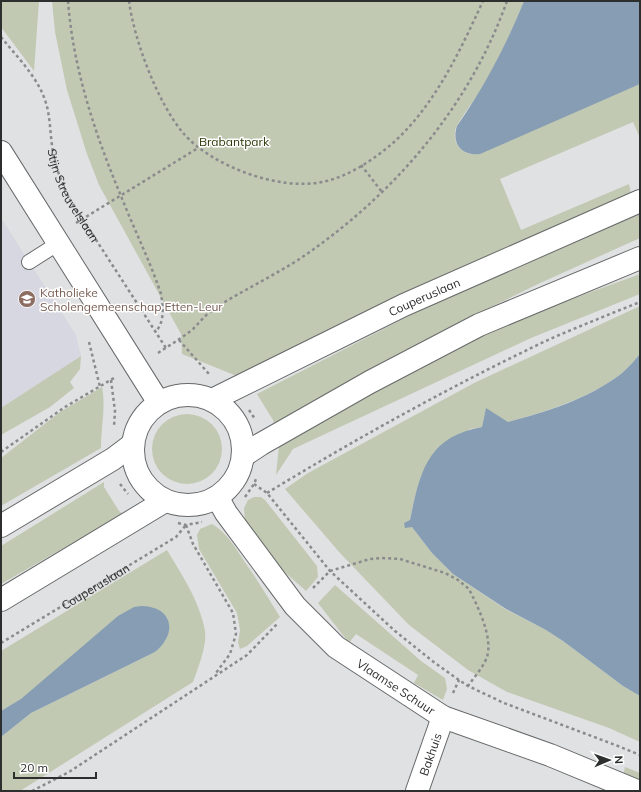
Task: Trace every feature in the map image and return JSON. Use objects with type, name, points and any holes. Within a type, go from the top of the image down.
[{"type":"main road","points":[[1,152],[159,403]]},
{"type":"main road","name":"Couperuslaan","points":[[212,400],[404,305],[640,201]]},
{"type":"main road","points":[[243,456],[261,444],[370,382],[479,324],[640,258]]},
{"type":"main road","points":[[195,395],[212,400],[226,410],[237,423],[243,439],[243,456],[239,473],[230,487],[217,497],[200,504],[182,506],[165,501],[151,491],[140,478],[134,462],[133,444],[141,420],[159,403],[176,396],[195,395]]},
{"type":"main road","points":[[1,526],[113,459],[133,444]]},
{"type":"main road","name":"Vlaamse Schuur","points":[[217,497],[226,512],[295,606],[336,646],[443,717],[550,755],[637,791]]},
{"type":"main road","points":[[1,600],[165,501]]},
{"type":"main road","name":"Bakhuis","points":[[417,791],[443,717]]},
{"type":"lane","points":[[29,262],[59,243]]},
{"type":"path","points":[[68,1],[72,36],[86,98],[98,138],[120,196],[161,294],[163,310],[162,320],[155,332]]},
{"type":"path","points":[[129,1],[138,40],[160,97],[172,120],[184,135],[198,148],[214,158],[242,170],[274,180],[296,184],[321,182],[335,178],[361,165],[392,144],[426,105],[450,69],[483,1]]},
{"type":"path","points":[[1,452],[65,407],[166,348],[185,335],[206,315],[216,308],[278,272],[317,246],[382,192],[405,169],[458,100],[490,44],[507,1]]},
{"type":"path","name":"Stijn Streuvelslaan","points":[[1,36],[36,80],[41,91],[46,103],[54,159],[69,198],[166,348]]},
{"type":"path","points":[[83,219],[198,148]]},
{"type":"path","points":[[361,165],[382,192]]},
{"type":"path","points":[[267,493],[336,451],[448,391],[551,339],[640,302]]},
{"type":"path","points":[[254,484],[267,493],[330,571],[395,631],[435,663],[468,686],[504,703],[640,755]]},
{"type":"path","name":"Couperuslaan","points":[[1,643],[176,537],[186,525],[193,544],[233,613],[236,634],[230,654],[215,675]]},
{"type":"path","points":[[330,571],[370,559],[394,558],[445,573],[464,585],[471,594],[481,618],[489,648],[486,659],[468,686]]},
{"type":"path","points":[[32,791],[69,772],[246,654],[295,606]]},
{"type":"shaded area","name":"Katholieke Scholengemeenschap Etten-Leur","points":[[1,218],[76,335],[81,356],[1,408]]},
{"type":"green space","points":[[1,1],[39,1],[34,71],[1,27]]},
{"type":"green space","name":"Brabantpark","points":[[52,1],[524,1],[505,45],[489,76],[456,127],[456,143],[460,149],[470,154],[640,84],[640,138],[633,122],[500,179],[521,230],[629,184],[631,194],[237,376],[182,354],[181,334],[99,185],[87,154],[67,90],[55,32]]},
{"type":"green space","points":[[640,210],[640,238],[538,284],[442,331],[274,424],[257,394],[444,298]]},
{"type":"green space","points":[[640,274],[640,294],[531,338],[293,449],[276,475],[279,446],[358,399],[504,324]]},
{"type":"green space","points":[[640,306],[640,354],[624,372],[608,383],[581,397],[552,409],[508,422],[486,409],[482,427],[470,429],[421,476],[410,520],[412,527],[432,553],[453,574],[505,609],[546,630],[563,641],[623,686],[640,696],[640,742],[609,728],[507,692],[468,670],[409,625],[340,553],[285,489],[308,473],[476,382]]},
{"type":"green space","points":[[81,356],[80,369],[70,382],[74,388],[50,407],[1,435],[1,408]]},
{"type":"green space","points":[[102,387],[103,410],[101,448],[1,506],[1,458],[60,412]]},
{"type":"green space","points":[[187,414],[200,417],[212,424],[219,436],[222,449],[219,462],[212,474],[200,481],[187,484],[174,481],[162,474],[155,462],[152,449],[155,436],[162,424],[174,417]]},
{"type":"green space","points":[[104,482],[104,487],[119,511],[123,514],[1,584],[1,546]]},
{"type":"green space","points":[[254,497],[261,497],[265,500],[317,566],[318,577],[306,591],[279,567],[264,549],[245,520],[244,508],[248,500]]},
{"type":"green space","points":[[212,524],[226,536],[234,546],[280,617],[247,646],[240,649],[238,643],[240,630],[237,613],[199,549],[197,535],[200,529]]},
{"type":"green space","points":[[167,550],[195,599],[203,620],[205,643],[200,664],[193,682],[20,791],[1,791],[1,737],[31,713],[155,652],[167,636],[167,617],[1,711],[1,651]]},
{"type":"green space","points":[[335,585],[421,661],[445,678],[447,689],[443,700],[414,683],[418,675],[356,634],[349,643],[318,603]]},
{"type":"green space","points":[[625,767],[640,773],[640,786],[623,776]]},
{"type":"water","points":[[524,1],[640,1],[640,84],[480,154],[468,153],[463,151],[457,143],[457,126],[494,66]]},
{"type":"water","points":[[640,354],[640,696],[623,686],[563,641],[546,630],[506,609],[453,574],[432,553],[412,527],[405,528],[404,523],[410,520],[418,487],[429,459],[438,448],[449,439],[464,432],[482,427],[486,408],[508,422],[552,409],[581,398],[608,383],[624,372]]},
{"type":"water","points":[[134,607],[152,607],[160,611],[166,616],[169,622],[167,637],[155,652],[31,713],[1,737],[1,711],[21,699],[118,616]]},
{"type":"place","name":"Katholieke Scholengemeenschap Etten-Leur","points":[[27,299]]}]
